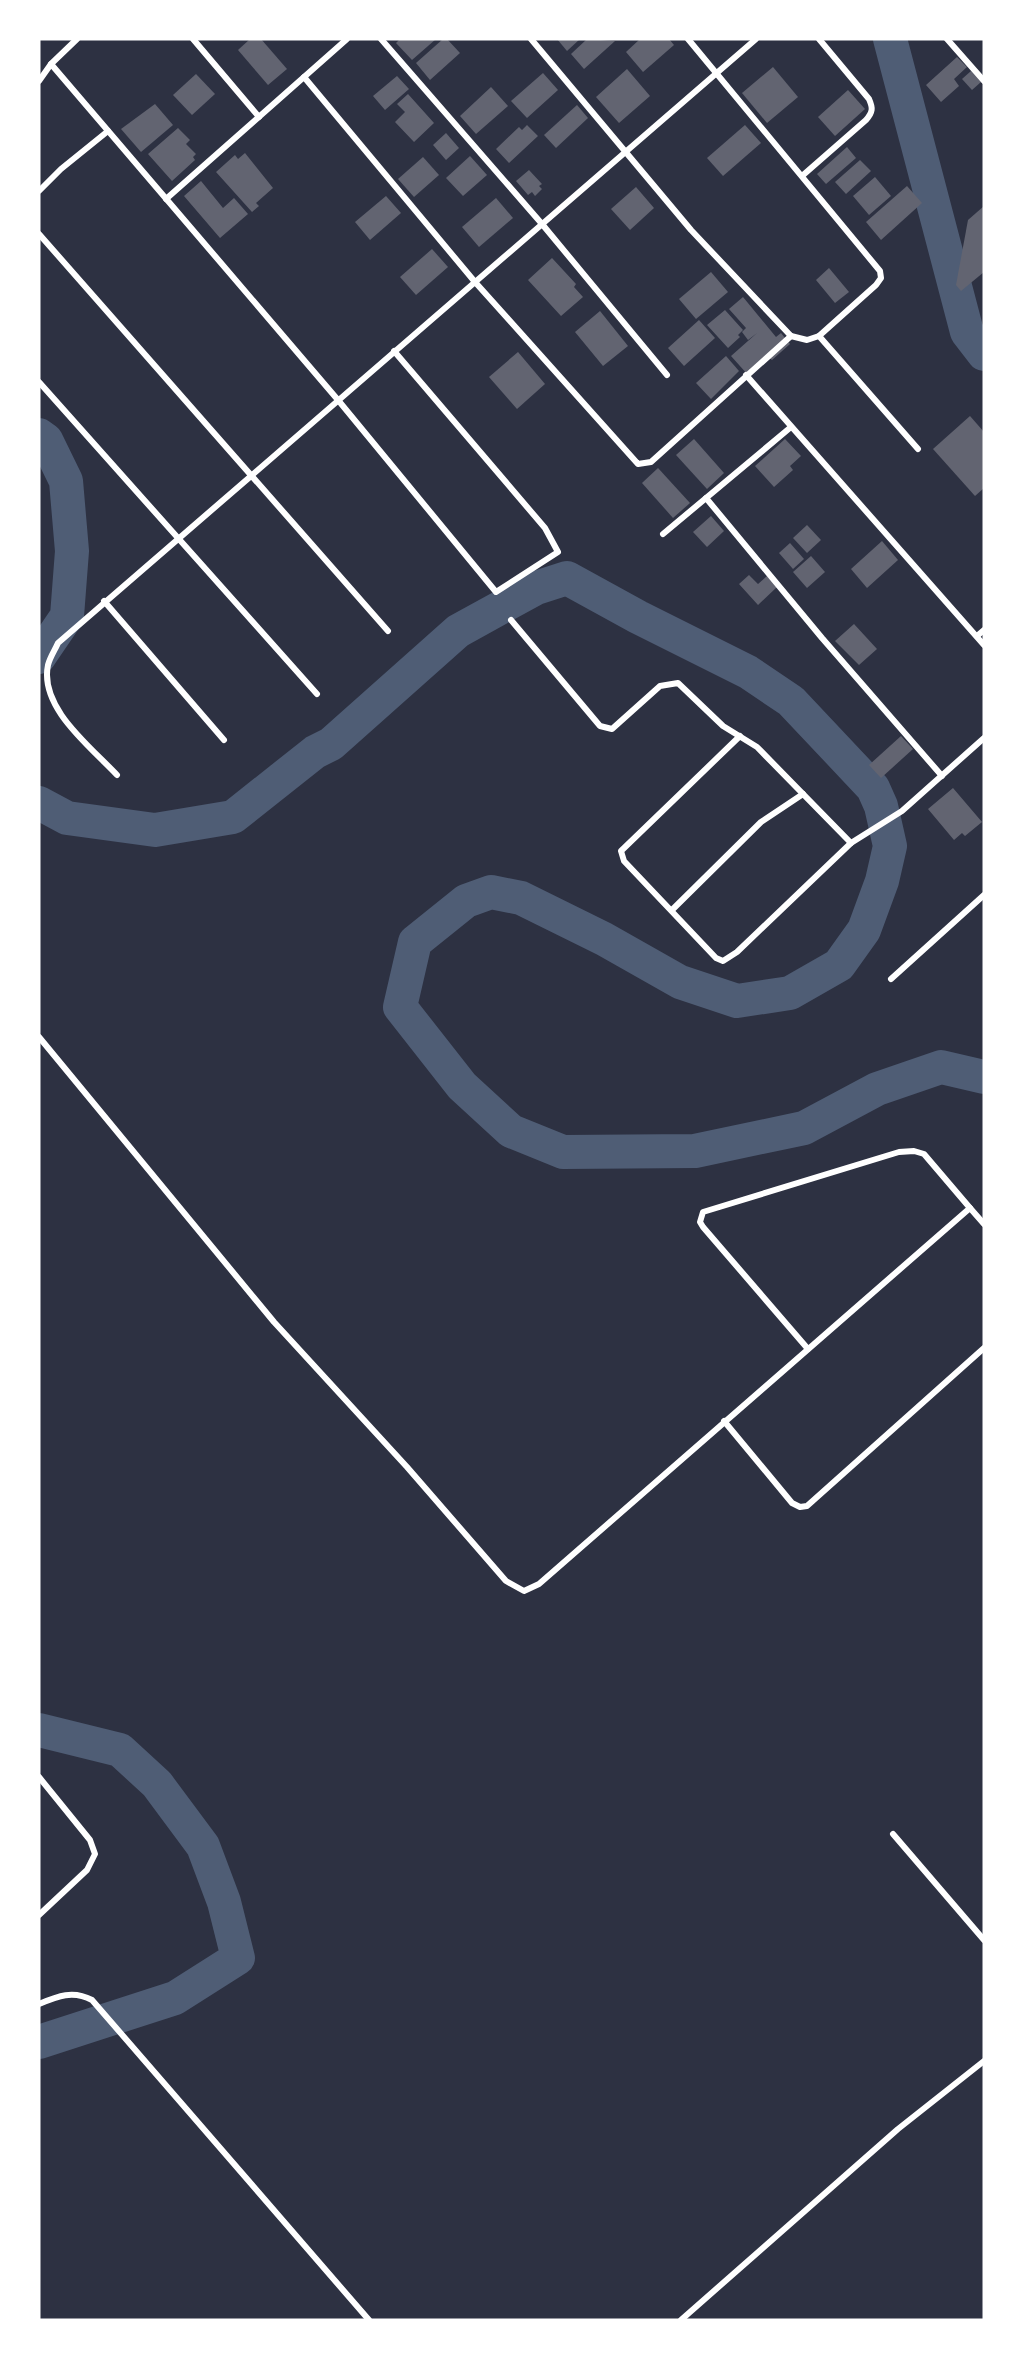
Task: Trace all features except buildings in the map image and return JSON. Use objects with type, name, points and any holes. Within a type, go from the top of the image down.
[{"type":"street","points":[[39,81],[51,64],[77,39]]},
{"type":"street","points":[[193,39],[258,117]]},
{"type":"street","points":[[166,199],[347,39]]},
{"type":"street","points":[[381,39],[542,224],[667,375]]},
{"type":"street","points":[[531,39],[691,230],[791,336],[807,340],[819,336],[876,285],[881,278],[880,271],[688,39]]},
{"type":"street","points":[[117,775],[68,722],[55,703],[48,683],[48,664],[58,643],[756,39]]},
{"type":"street","points":[[802,176],[866,120],[871,114],[872,107],[869,99],[819,39]]},
{"type":"street","points":[[947,39],[984,81]]},
{"type":"street","points":[[51,64],[338,400],[496,592],[558,552],[546,528],[394,351]]},
{"type":"street","points":[[304,77],[475,282],[638,464],[651,462],[791,336]]},
{"type":"street","points":[[39,191],[61,169],[108,131]]},
{"type":"street","points":[[39,234],[387,631]]},
{"type":"street","points":[[819,336],[918,449]]},
{"type":"street","points":[[746,375],[984,645]]},
{"type":"street","points":[[39,382],[317,694]]},
{"type":"street","points":[[663,534],[791,427]]},
{"type":"street","points":[[706,498],[822,639],[942,776]]},
{"type":"street","points":[[104,601],[224,740]]},
{"type":"street","points":[[511,620],[600,726],[606,729],[617,725],[660,686],[678,683],[723,726],[757,747],[851,843]]},
{"type":"street","points":[[977,636],[984,630]]},
{"type":"street","points":[[740,736],[621,851],[624,861],[673,909],[716,958],[723,961],[729,959],[851,843],[897,814],[984,738]]},
{"type":"street","points":[[673,909],[761,822],[803,794]]},
{"type":"street","points":[[891,979],[984,895]]},
{"type":"street","points":[[39,1037],[274,1322],[407,1467],[506,1581],[524,1591],[539,1584],[970,1208]]},
{"type":"street","points":[[808,1349],[703,1227],[700,1222],[703,1212],[899,1152],[914,1150],[931,1161],[984,1224]]},
{"type":"street","points":[[724,1421],[787,1498],[800,1507],[807,1506],[984,1348]]},
{"type":"street","points":[[39,1777],[90,1840],[95,1854],[87,1870],[39,1916]]},
{"type":"street","points":[[893,1834],[984,1940]]},
{"type":"street","points":[[39,2004],[68,1994],[81,1994],[101,2009],[369,2320]]},
{"type":"street","points":[[681,2320],[898,2129],[984,2061]]},
{"type":"waterway","points":[[890,39],[967,332],[984,354]]},
{"type":"waterway","points":[[39,435],[46,440],[66,481],[72,551],[67,616],[39,657]]},
{"type":"waterway","points":[[39,803],[67,818],[155,830],[233,817],[315,752],[331,744],[458,631],[536,588],[567,578],[638,617],[748,672],[791,701],[873,788],[881,806],[890,846],[882,881],[864,930],[839,965],[790,993],[737,1001],[680,982],[604,939],[521,898],[491,892],[466,901],[415,942],[400,1007],[462,1086],[511,1131],[563,1152],[695,1151],[804,1128],[877,1089],[941,1067],[984,1077]]},
{"type":"waterway","points":[[39,1730],[120,1750],[157,1784],[203,1846],[224,1902],[238,1958],[175,1998],[39,2042]]}]
